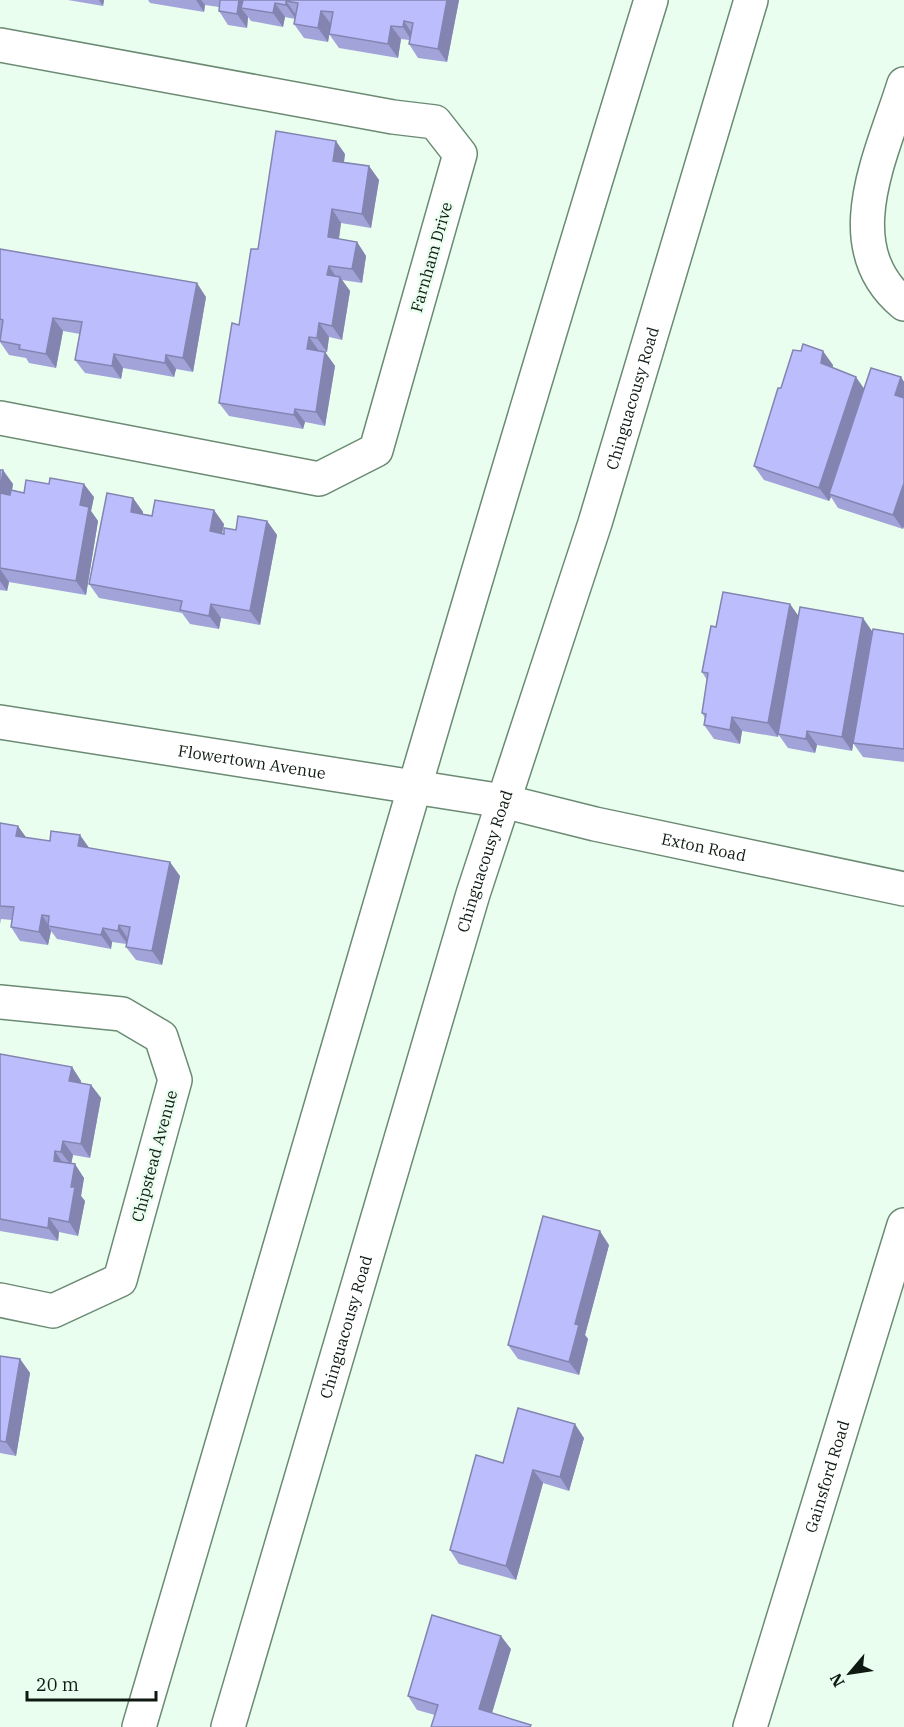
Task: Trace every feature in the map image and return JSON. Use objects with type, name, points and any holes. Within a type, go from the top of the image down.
[{"type":"main road","points":[[139,1727],[417,786],[529,394],[651,0]]},
{"type":"main road","name":"Chinguacousy Road","points":[[228,1727],[503,801],[595,523],[751,0]]},
{"type":"main road","name":"Farnham Drive","points":[[0,45],[393,117],[435,122],[460,154],[376,450],[319,478],[0,418]]},
{"type":"main road","points":[[904,84],[866,207],[867,243],[879,276],[904,304]]},
{"type":"main road","name":"Flowertown Avenue","points":[[0,722],[503,801]]},
{"type":"main road","name":"Exton Road","points":[[503,801],[595,824],[904,889]]},
{"type":"main road","name":"Chipstead Avenue","points":[[0,1002],[122,1014],[161,1037],[175,1080],[120,1280],[53,1311],[0,1300]]},
{"type":"main road","name":"Gainsford Road","points":[[750,1727],[904,1225]]},
{"type":"building","points":[[220,0],[239,0],[237,14],[219,11]]},
{"type":"building","points":[[243,0],[447,0],[438,49],[409,44],[413,23],[404,21],[403,27],[391,26],[388,44],[329,34],[333,12],[321,11],[318,28],[294,24],[298,3],[286,1],[286,5],[275,3],[273,13],[241,8]]},
{"type":"building","points":[[276,131],[336,141],[333,161],[369,166],[362,214],[332,209],[328,237],[357,242],[352,269],[329,266],[327,275],[340,277],[332,326],[319,323],[317,338],[309,337],[307,349],[325,352],[316,412],[295,409],[294,415],[219,403],[232,323],[239,325],[251,249],[258,249]]},
{"type":"building","points":[[0,249],[197,283],[183,358],[166,355],[165,363],[114,354],[112,366],[75,360],[82,322],[53,318],[46,354],[19,349],[20,345],[0,341],[3,320],[0,319]]},
{"type":"building","points":[[803,344],[823,351],[821,363],[856,377],[819,488],[754,466],[778,388],[781,388],[793,350],[801,351]]},
{"type":"building","points":[[871,368],[901,377],[895,395],[904,398],[904,483],[893,515],[829,494]]},
{"type":"building","points":[[0,470],[3,470],[0,492]]},
{"type":"building","points":[[50,478],[84,484],[80,505],[89,507],[76,581],[0,568],[0,493],[10,495],[11,490],[24,493],[26,480],[49,484]]},
{"type":"building","points":[[107,493],[133,498],[131,512],[152,516],[155,500],[214,510],[210,531],[224,534],[224,528],[236,530],[238,516],[267,521],[250,611],[211,604],[209,616],[180,610],[182,601],[89,584]]},
{"type":"building","points":[[723,592],[790,604],[768,723],[732,717],[730,730],[704,725],[706,714],[702,713],[708,673],[702,672],[711,626],[716,627]]},
{"type":"building","points":[[800,607],[863,618],[842,737],[807,731],[806,739],[778,734]]},
{"type":"building","points":[[873,629],[904,634],[904,749],[853,743]]},
{"type":"building","points":[[0,823],[18,826],[16,836],[50,841],[51,831],[80,835],[78,846],[170,862],[152,951],[126,947],[130,927],[119,925],[118,931],[103,928],[101,935],[48,926],[49,916],[42,915],[39,932],[11,927],[14,907],[0,906]]},
{"type":"building","points":[[0,1054],[72,1067],[69,1081],[91,1085],[81,1144],[63,1141],[61,1152],[55,1151],[54,1161],[75,1164],[71,1187],[75,1187],[69,1222],[49,1218],[48,1228],[0,1219]]},
{"type":"building","points":[[543,1216],[600,1231],[575,1324],[579,1325],[569,1362],[508,1345]]},
{"type":"building","points":[[0,1356],[20,1359],[6,1442],[0,1441]]},
{"type":"building","points":[[518,1408],[575,1424],[560,1477],[533,1470],[506,1566],[450,1550],[476,1455],[503,1463]]},
{"type":"building","points":[[432,1615],[501,1636],[479,1709],[531,1725],[530,1727],[431,1727],[438,1705],[408,1696]]}]
